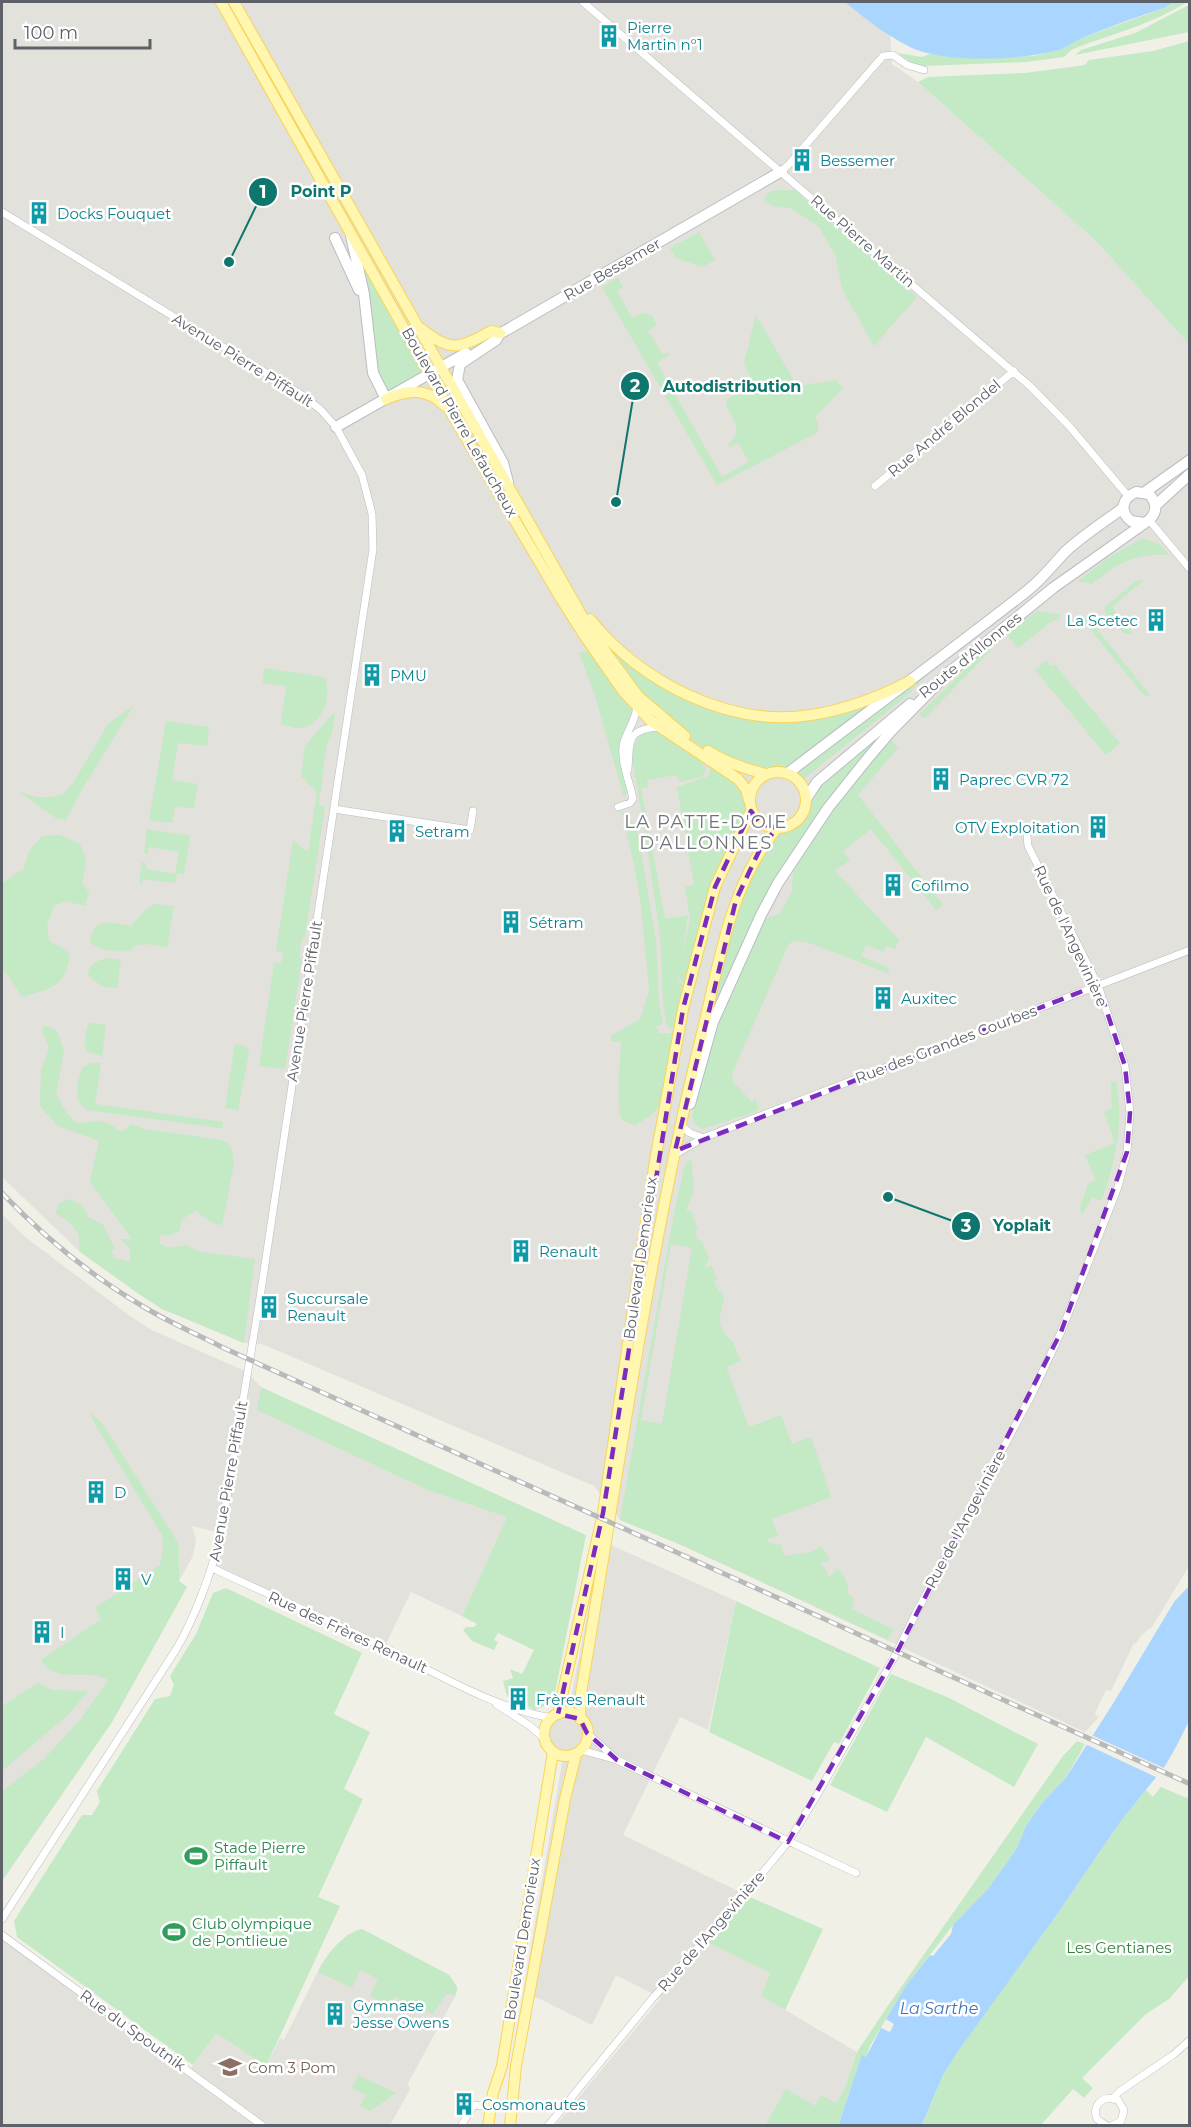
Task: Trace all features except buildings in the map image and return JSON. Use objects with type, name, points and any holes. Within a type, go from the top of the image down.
[{"type":"main road","name":"Boulevard Pierre Lefaucheux","points":[[221,2],[348,224],[453,416],[560,597],[623,691],[658,728],[738,779],[746,789],[750,805]]},
{"type":"main road","name":"Boulevard Pierre Lefaucheux","points":[[234,2],[591,632],[638,696],[675,729],[717,757],[746,769],[766,774]]},
{"type":"main road","name":"Rue Bessemer","points":[[430,373],[782,171]]},
{"type":"main road","points":[[348,224],[369,322],[373,373],[386,399]]},
{"type":"main road","points":[[335,238],[358,290],[369,322]]},
{"type":"main road","points":[[419,327],[435,338],[456,346],[464,346],[491,331],[501,332],[496,340],[460,364],[457,376],[468,402],[503,463],[510,488]]},
{"type":"main road","points":[[336,427],[430,373]]},
{"type":"main road","points":[[386,399],[407,391],[418,391],[438,398],[453,416]]},
{"type":"main road","points":[[1147,522],[1131,521],[1125,515],[1123,508],[1128,496],[1136,492],[1145,492],[1190,460]]},
{"type":"main road","name":"Route d'Allonnes","points":[[806,799],[817,782],[950,671],[1053,588],[1147,522],[1154,514],[1156,505],[1190,474]]},
{"type":"main road","points":[[1145,492],[1153,498],[1156,505]]},
{"type":"main road","name":"Route d'Allonnes","points":[[788,773],[1030,588],[1066,551],[1123,508]]},
{"type":"main road","points":[[578,610],[585,613],[606,639],[633,663],[668,686],[708,703],[743,713],[809,716],[886,693],[910,681]]},
{"type":"main road","points":[[664,1203],[679,1152],[682,1127],[713,1022],[761,915],[778,883],[828,808],[868,758],[950,671]]},
{"type":"main road","points":[[777,771],[788,773],[803,786],[806,799],[804,810],[798,820],[789,826],[777,828],[761,824],[750,805],[754,785],[766,774],[777,771]]},
{"type":"main road","name":"Boulevard Demorieux","points":[[555,1716],[603,1513],[655,1161],[682,1009],[715,887],[750,805]]},
{"type":"main road","name":"Boulevard Demorieux","points":[[580,1719],[583,1682],[664,1203],[736,900],[761,847],[777,828]]},
{"type":"main road","points":[[568,1713],[580,1719],[585,1724],[587,1733],[585,1744],[578,1752],[564,1756],[553,1752],[547,1746],[544,1738],[545,1726],[555,1716],[568,1713]]},
{"type":"main road","name":"Boulevard Demorieux","points":[[488,2126],[493,2093],[502,2066],[553,1752]]},
{"type":"main road","name":"Boulevard Demorieux","points":[[510,2126],[516,2066],[566,1799],[578,1752]]},
{"type":"street","name":"Rue Pierre Martin","points":[[583,2],[1014,371],[1051,406],[1128,496]]},
{"type":"street","points":[[782,171],[883,56],[892,55],[907,65],[924,70]]},
{"type":"street","name":"Avenue Pierre Piffault","points":[[2,212],[302,395],[321,410],[336,427],[362,475],[372,514],[373,549],[259,1304],[220,1539],[192,1622],[2,1919]]},
{"type":"street","name":"Rue André Blondel","points":[[875,486],[1014,371]]},
{"type":"street","points":[[1147,522],[1190,569]]},
{"type":"street","points":[[618,807],[630,803],[633,799],[623,758],[623,746],[637,706]]},
{"type":"street","points":[[628,774],[628,748],[634,736],[643,729],[658,728]]},
{"type":"street","points":[[334,809],[470,830],[472,811]]},
{"type":"street","name":"Rue de l'Angevinière","points":[[548,2126],[651,2000],[736,1905],[788,1842],[816,1797],[896,1654],[1034,1390],[1061,1332],[1118,1186],[1127,1152],[1130,1113],[1125,1066],[1098,985],[1028,846],[1027,836]]},
{"type":"street","name":"Rue des Grandes Courbes","points":[[679,1152],[703,1138],[1190,950]]},
{"type":"street","points":[[682,1127],[703,1138]]},
{"type":"street","name":"Rue des Frères Renault","points":[[212,1568],[379,1645],[484,1697],[530,1726],[544,1738]]},
{"type":"street","name":"Rue des Frères Renault","points":[[484,1697],[534,1715],[555,1716]]},
{"type":"street","points":[[587,1733],[617,1760]]},
{"type":"street","points":[[578,1752],[617,1760],[856,1873]]},
{"type":"street","name":"Rue du Spoutnik","points":[[2,1935],[264,2126]]},
{"type":"street","points":[[1113,2098],[1119,2091],[1173,2055],[1190,2040]]},
{"type":"street","points":[[1113,2098],[1122,2104],[1124,2123],[1104,2125],[1096,2115],[1097,2106],[1103,2099],[1113,2098]]},
{"type":"street","points":[[461,2126],[474,2105],[481,2106]]},
{"type":"highlighted area","points":[[751,811],[761,824],[777,828],[761,847],[736,900],[675,1151],[1098,985],[1125,1066],[1130,1113],[1127,1152],[1061,1332],[896,1654],[788,1842],[617,1760],[587,1733],[580,1719],[558,1714],[603,1513],[683,1009],[715,887]]},
{"type":"shaded area","points":[[2,2],[845,2],[890,34],[892,64],[918,82],[1096,241],[1189,344],[1189,1566],[1152,1627],[1141,1635],[1136,1644],[1134,1643],[1111,1691],[1106,1690],[1096,1711],[1095,1715],[1099,1717],[1085,1732],[679,1544],[620,1520],[594,1486],[262,1344],[244,1343],[162,1309],[79,1251],[2,1177]]},
{"type":"shaded area","points":[[2,1214],[24,1236],[152,1330],[247,1372],[261,1387],[507,1517],[462,1616],[411,1592],[384,1648],[212,1568],[221,1533],[192,1526],[196,1540],[193,1556],[179,1581],[187,1587],[112,1722],[2,1881]]},
{"type":"shaded area","points":[[602,1541],[736,1601],[708,1730],[680,1717],[623,1835],[750,1897],[710,1943],[770,1973],[761,1996],[857,2052],[844,2090],[827,2125],[556,2125],[661,1998],[616,1975],[592,2025],[540,1999],[523,1994],[563,1757],[547,1746],[544,1732],[549,1720],[558,1714],[568,1712]]},
{"type":"shaded area","points":[[362,1929],[449,1975],[457,1987],[456,1995],[408,2083],[410,2090],[390,2125],[2,2125],[2,1935],[189,2071],[216,2033],[266,2066],[280,2038],[284,2040],[321,1965],[347,1935]]},
{"type":"green space","points":[[1174,2],[1187,2],[1145,23],[1071,50],[1064,57],[1026,62],[924,66],[912,63],[898,53],[922,57],[930,54],[988,58],[1033,56],[1065,48],[1079,39],[1164,8]]},
{"type":"green space","points":[[1189,5],[1189,32],[1075,55],[1081,50],[1135,33]]},
{"type":"green space","points":[[1190,41],[1189,344],[1096,241],[918,82],[928,77],[1025,73],[1085,65],[1089,60],[1153,51]]},
{"type":"green space","points":[[795,190],[917,297],[874,346],[842,289],[836,257],[819,227],[791,208],[772,206],[763,198],[770,191]]},
{"type":"green space","points":[[348,224],[430,373],[386,399],[379,388]]},
{"type":"green space","points":[[699,232],[715,260],[702,267],[676,258],[670,248]]},
{"type":"green space","points":[[618,278],[623,287],[617,291],[632,318],[642,313],[652,316],[657,325],[648,330],[663,355],[668,353],[669,355],[657,363],[722,477],[749,462],[738,443],[730,447],[728,444],[736,435],[737,430],[726,406],[728,399],[753,385],[744,363],[756,315],[797,386],[836,380],[843,388],[815,417],[818,432],[717,485],[602,287]]},
{"type":"green space","points":[[1143,538],[1160,544],[1169,555],[1146,556],[1127,561],[1110,570],[1092,584],[1078,581],[1109,557]]},
{"type":"green space","points":[[1144,580],[1112,607],[1133,634],[1123,633],[1104,608],[1136,581]]},
{"type":"green space","points":[[1037,611],[1060,614],[1060,617],[1018,648],[1007,635]]},
{"type":"green space","points":[[586,613],[606,639],[667,685],[743,713],[809,715],[924,677],[910,693],[800,782],[788,773],[777,771],[766,774],[717,757],[675,729],[638,696]]},
{"type":"green space","points":[[1087,617],[1150,695],[1145,696],[1142,693],[1083,620]]},
{"type":"green space","points":[[990,646],[991,650],[924,719],[919,714]]},
{"type":"green space","points":[[587,651],[595,656],[632,706],[622,768],[627,792],[624,798],[595,696],[579,653]]},
{"type":"green space","points":[[1047,660],[1051,666],[1055,665],[1120,743],[1106,755],[1035,670]]},
{"type":"green space","points":[[264,668],[326,679],[327,696],[318,719],[304,727],[295,728],[281,724],[286,686],[263,683]]},
{"type":"green space","points":[[950,671],[891,731],[778,883],[708,1038],[715,981],[736,900],[777,828],[795,823],[817,782]]},
{"type":"green space","points":[[134,705],[84,786],[66,820],[56,818],[18,791],[36,797],[53,797],[63,794],[73,783],[108,724]]},
{"type":"green space","points":[[335,713],[332,733],[326,747],[319,805],[325,807],[305,936],[302,939],[299,955],[302,959],[285,1069],[259,1066],[274,963],[281,963],[283,952],[276,951],[293,840],[308,852],[317,792],[301,776],[305,746]]},
{"type":"green space","points":[[166,721],[209,727],[207,746],[178,743],[172,780],[198,784],[194,809],[175,806],[172,823],[149,820]]},
{"type":"green space","points":[[656,731],[689,751],[706,767],[704,776],[680,782],[676,775],[647,780],[648,787],[641,788],[665,919],[688,915],[682,955],[690,919],[685,887],[694,885],[677,787],[709,776],[711,767],[706,761],[736,780],[748,800],[751,811],[715,887],[689,985],[682,982],[678,974],[679,981],[686,987],[676,1030],[668,1028],[665,1017],[660,937],[631,751],[641,734]]},
{"type":"green space","points":[[891,740],[898,748],[858,795],[943,905],[936,910],[871,829],[843,851],[850,860],[835,871],[899,940],[895,949],[887,946],[884,952],[866,945],[861,956],[889,968],[888,973],[807,942],[793,941],[788,945],[732,1074],[733,1082],[752,1102],[755,1099],[759,1108],[755,1112],[702,1129],[694,1123],[692,1117],[701,1081],[721,1013],[763,920],[779,914],[792,892],[793,872],[826,821],[871,762]]},
{"type":"green space","points":[[621,810],[637,828],[656,941],[659,1004],[663,1024],[656,1026],[659,1033],[678,1033],[666,1097],[652,1115],[635,1125],[623,1120],[620,1113],[621,1042],[611,1041],[611,1036],[640,1019],[649,991],[641,906]]},
{"type":"green space","points":[[147,829],[190,836],[184,874],[177,874],[175,883],[143,879],[142,884],[139,883],[142,862],[146,863],[146,869],[175,874],[179,852],[149,847],[148,854],[144,853]]},
{"type":"green space","points":[[60,835],[80,844],[86,860],[82,884],[89,892],[85,906],[66,901],[54,906],[47,925],[49,941],[70,955],[64,974],[55,985],[22,997],[2,969],[2,884],[24,868],[29,851],[42,836]]},
{"type":"green space","points":[[155,904],[174,906],[167,948],[141,944],[128,951],[117,951],[102,948],[90,942],[95,928],[99,925],[110,923],[131,926],[147,908]]},
{"type":"green space","points":[[107,958],[121,960],[117,988],[103,987],[88,976],[91,966]]},
{"type":"green space","points":[[91,1023],[106,1025],[102,1056],[87,1052],[85,1035]]},
{"type":"green space","points":[[45,1025],[57,1031],[64,1050],[56,1094],[66,1112],[77,1123],[104,1121],[122,1132],[131,1124],[145,1129],[222,1140],[232,1149],[234,1163],[222,1225],[212,1223],[196,1211],[182,1219],[179,1232],[167,1236],[161,1234],[159,1243],[168,1248],[186,1245],[201,1252],[255,1259],[244,1343],[162,1309],[136,1292],[79,1251],[80,1243],[77,1232],[71,1224],[55,1213],[59,1203],[70,1199],[83,1206],[88,1217],[103,1225],[115,1249],[111,1250],[114,1258],[130,1262],[130,1248],[120,1239],[132,1239],[90,1182],[99,1141],[58,1126],[40,1106],[41,1070],[49,1049],[42,1030]]},
{"type":"green space","points":[[235,1043],[247,1047],[249,1052],[238,1110],[225,1108]]},
{"type":"green space","points":[[92,1063],[101,1063],[95,1104],[223,1122],[222,1128],[87,1110],[79,1101],[77,1090],[83,1067]]},
{"type":"green space","points":[[1116,1081],[1119,1127],[1111,1172],[1101,1201],[1092,1197],[1082,1215],[1080,1209],[1088,1184],[1096,1180],[1085,1155],[1115,1143],[1104,1112],[1112,1109],[1111,1083]]},
{"type":"green space","points":[[691,1159],[694,1190],[686,1211],[691,1210],[698,1230],[695,1231],[698,1241],[702,1240],[709,1259],[704,1268],[712,1266],[717,1280],[714,1281],[724,1298],[719,1321],[741,1361],[726,1367],[749,1427],[781,1415],[792,1444],[811,1437],[831,1497],[772,1519],[778,1536],[766,1539],[770,1543],[781,1545],[784,1556],[811,1552],[821,1546],[829,1558],[828,1561],[819,1562],[828,1573],[828,1578],[838,1569],[846,1580],[848,1594],[854,1598],[852,1609],[894,1630],[887,1639],[679,1544],[620,1520],[674,1213],[685,1165]],"holes":[[[671,1244],[692,1248],[662,1424],[641,1420]]]},
{"type":"green space","points":[[261,1387],[586,1535],[554,1698],[547,1705],[535,1710],[507,1696],[503,1681],[513,1678],[510,1669],[522,1674],[534,1650],[498,1633],[494,1640],[498,1642],[494,1650],[472,1641],[463,1630],[477,1624],[462,1616],[507,1517],[428,1490],[257,1410]]},
{"type":"green space","points":[[89,1412],[102,1423],[179,1544],[179,1581],[187,1587],[112,1722],[2,1881],[2,1791],[44,1759],[80,1720],[108,1680],[99,1676],[55,1672],[41,1660],[101,1619],[95,1608],[160,1565],[163,1550],[162,1535]]},
{"type":"green space","name":"Stade Pierre Piffault","points":[[226,1588],[362,1653],[334,1714],[370,1732],[344,1789],[363,1799],[318,1897],[340,1906],[266,2066],[216,2033],[193,2065],[17,1937],[14,1921],[82,1815],[92,1815],[100,1802],[97,1791],[155,1699],[170,1696],[174,1685],[170,1676],[196,1634],[213,1593]]},
{"type":"green space","points":[[736,1601],[880,1668],[839,1744],[834,1742],[812,1781],[709,1732]]},
{"type":"green space","points":[[891,1674],[947,1697],[1038,1744],[1014,1787],[926,1737],[887,1812],[830,1785]]},
{"type":"green space","points":[[38,1683],[52,1690],[88,1691],[71,1712],[2,1771],[2,1706]]},
{"type":"green space","points":[[1077,1741],[1085,1744],[1065,1779],[1042,1803],[1026,1826],[1017,1848],[988,1889],[953,1925],[905,1987],[870,2046],[866,2057],[862,2056],[838,2125],[765,2126],[786,2089],[815,2106],[821,2095],[836,2103],[844,2090],[857,2052],[1063,1756]]},
{"type":"green space","name":"Les Gentianes","points":[[1161,1787],[1189,1799],[1189,1976],[1169,1999],[1146,2014],[1082,2078],[1093,2088],[1084,2098],[1073,2089],[1041,2125],[922,2126],[943,2075],[957,2051],[1056,1916],[1118,1825],[1146,1790],[1153,1797]]},
{"type":"green space","points":[[750,1897],[823,1929],[785,2010],[761,1996],[770,1973],[709,1943]]},
{"type":"green space","points":[[362,1929],[449,1975],[457,1987],[456,1995],[446,1994],[433,2014],[395,1997],[391,2004],[370,1996],[378,1979],[360,1970],[352,1988],[318,1972],[336,1946],[348,1935]]},
{"type":"green space","points":[[358,2075],[396,2093],[370,2111],[360,2106],[366,2095],[352,2088]]},
{"type":"water","points":[[845,2],[1174,2],[1164,8],[1082,38],[1062,49],[1010,58],[969,58],[932,54],[908,46],[870,22]]},
{"type":"water","name":"La Sarthe","points":[[1189,1586],[1189,1721],[1165,1766],[1118,1825],[1056,1916],[958,2051],[943,2075],[922,2125],[838,2126],[862,2055],[866,2057],[881,2028],[890,2032],[894,2024],[886,2019],[905,1987],[930,1955],[933,1956],[951,1934],[953,1925],[988,1889],[1017,1848],[1026,1826],[1042,1803],[1065,1779],[1174,1602]]},
{"type":"pier","points":[[1089,1734],[1166,1769],[1158,1778],[1083,1743]]},
{"type":"railway","points":[[2,1193],[34,1225],[87,1269],[124,1295],[174,1324],[1190,1784]]},
{"type":"place","name":"Pierre Martin n°1","points":[[609,36]]},
{"type":"place","name":"Bessemer","points":[[802,160]]},
{"type":"place","name":"Docks Fouquet","points":[[39,213]]},
{"type":"place","name":"Point P","points":[[229,262]]},
{"type":"place","name":"Autodistribution","points":[[616,502]]},
{"type":"place","name":"La Scetec","points":[[1156,620]]},
{"type":"place","name":"PMU","points":[[372,675]]},
{"type":"place","name":"Paprec CVR 72","points":[[941,779]]},
{"type":"place","name":"OTV Exploitation","points":[[1098,827]]},
{"type":"place","name":"Setram","points":[[397,831]]},
{"type":"place","name":"Cofilmo","points":[[893,885]]},
{"type":"place","name":"Sétram","points":[[511,922]]},
{"type":"place","name":"Auxitec","points":[[883,998]]},
{"type":"place","name":"Yoplait","points":[[888,1197]]},
{"type":"place","name":"Renault","points":[[521,1251]]},
{"type":"place","name":"Succursale Renault","points":[[269,1307]]},
{"type":"place","name":"D","points":[[96,1492]]},
{"type":"place","name":"V","points":[[123,1579]]},
{"type":"place","name":"I","points":[[42,1632]]},
{"type":"place","name":"Frères Renault","points":[[518,1699]]},
{"type":"place","name":"Stade Pierre Piffault","points":[[196,1856]]},
{"type":"place","name":"Club olympique de Pontlieue","points":[[174,1932]]},
{"type":"place","name":"Gymnase Jesse Owens","points":[[335,2014]]},
{"type":"place","name":"Com 3 Pom","points":[[230,2067]]},
{"type":"place","name":"Cosmonautes","points":[[464,2104]]},
{"type":"district","name":"LA PATTE-D'OIE D'ALLONNES","points":[[706,832]]}]
